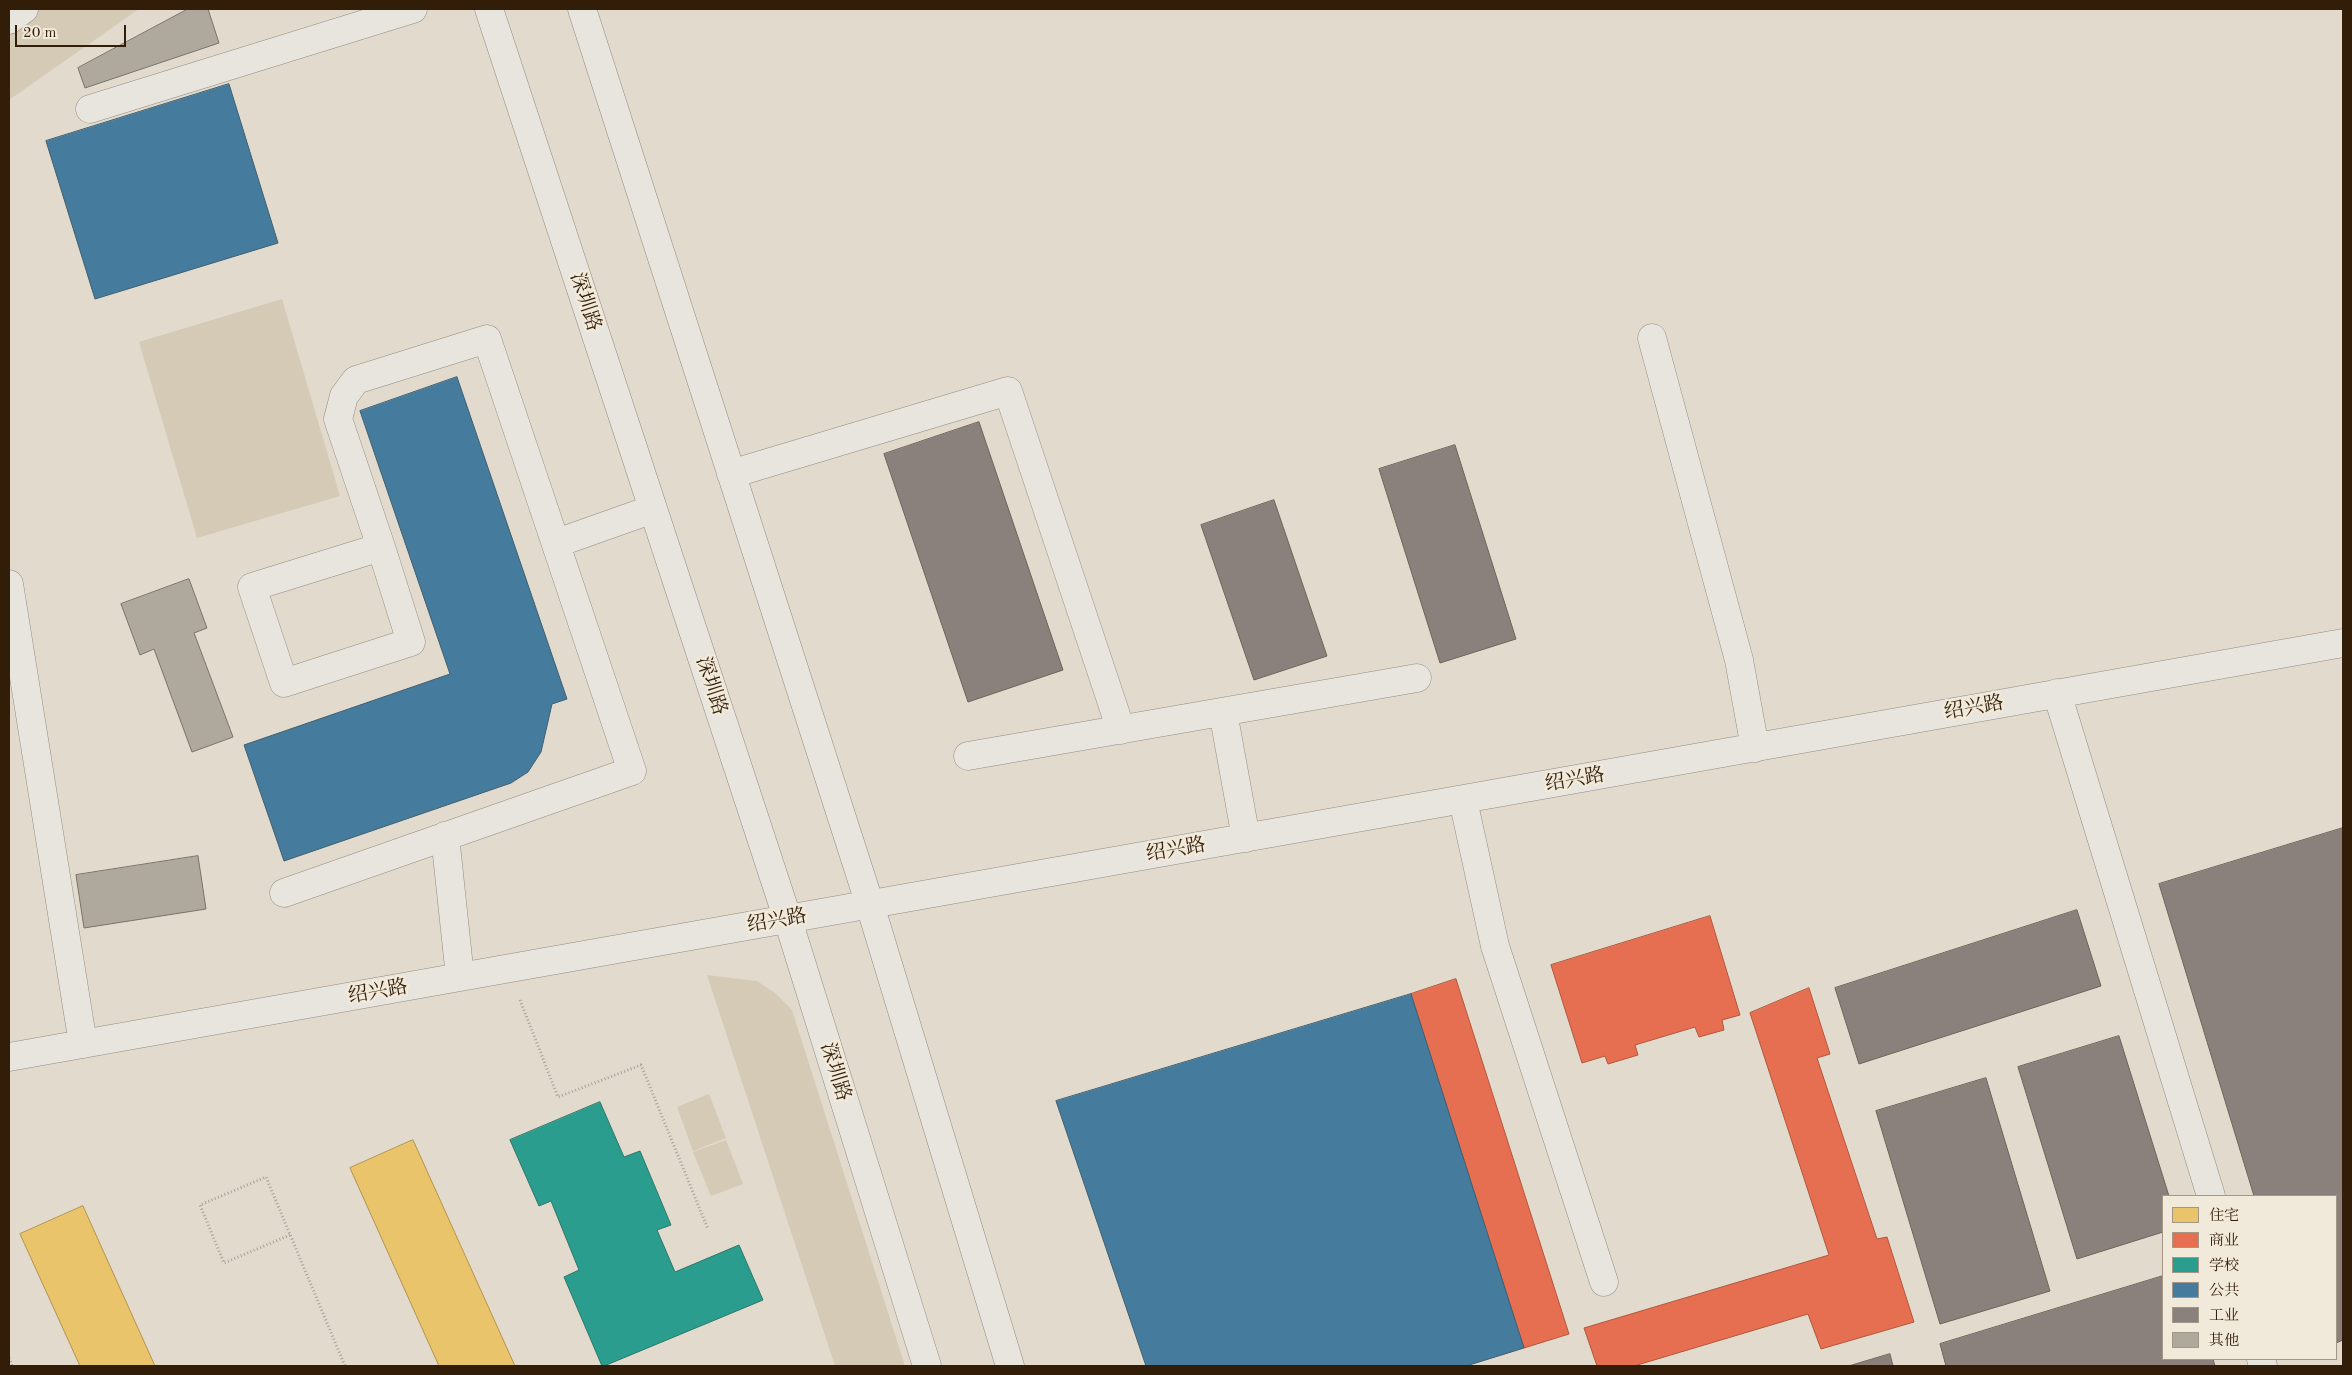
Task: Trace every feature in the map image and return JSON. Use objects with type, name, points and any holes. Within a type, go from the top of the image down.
[{"type":"street","points":[[9,20],[24,9]]},
{"type":"street","points":[[90,109],[413,9]]},
{"type":"street","name":"深圳路","points":[[490,9],[788,920],[926,1366]]},
{"type":"street","points":[[582,9],[870,905],[1010,1366]]},
{"type":"street","points":[[1652,338],[1739,660],[1755,748]]},
{"type":"street","points":[[284,893],[632,771],[487,339],[356,380],[344,396],[338,419],[381,547],[411,642],[284,683],[252,586],[381,547]]},
{"type":"street","points":[[731,474],[1008,391],[1120,730]]},
{"type":"street","points":[[557,543],[653,509]]},
{"type":"street","points":[[9,584],[82,1044]]},
{"type":"street","name":"绍兴路","points":[[9,1057],[2343,643]]},
{"type":"street","points":[[968,756],[1417,678]]},
{"type":"street","points":[[2058,694],[2211,1195]]},
{"type":"street","points":[[1223,712],[1246,838]]},
{"type":"street","points":[[1462,800],[1495,946],[1604,1282]]},
{"type":"street","points":[[445,836],[460,977]]},
{"type":"path","points":[[508,969],[558,1097],[641,1065],[708,1229]]},
{"type":"path","points":[[290,1235],[224,1263],[200,1205],[266,1177],[290,1235],[344,1366]]},
{"type":"path","points":[[9,1358],[12,1366]]},
{"type":"shaded area","points":[[9,9],[139,9],[9,100]]},
{"type":"shaded area","points":[[282,299],[340,496],[197,538],[139,342]]},
{"type":"shaded area","points":[[707,975],[757,981],[775,993],[792,1010],[905,1366],[835,1366]]},
{"type":"shaded area","points":[[709,1094],[726,1138],[693,1151],[677,1107]]},
{"type":"shaded area","points":[[726,1140],[743,1184],[711,1196],[693,1152]]},
{"type":"building: 住宅","points":[[413,1140],[515,1366],[439,1366],[350,1168]]},
{"type":"building: 住宅","points":[[83,1206],[155,1366],[80,1366],[20,1234]]},
{"type":"building: 商业","points":[[1710,916],[1740,1015],[1722,1020],[1724,1030],[1699,1037],[1695,1027],[1635,1045],[1638,1055],[1608,1064],[1605,1056],[1582,1063],[1551,965]]},
{"type":"building: 商业","points":[[1456,979],[1569,1334],[1524,1348],[1411,994]]},
{"type":"building: 商业","points":[[1809,988],[1830,1054],[1817,1058],[1877,1239],[1887,1237],[1914,1322],[1821,1349],[1808,1314],[1634,1366],[1597,1366],[1584,1328],[1829,1255],[1750,1013]]},
{"type":"building: 学校","points":[[600,1102],[624,1157],[640,1151],[671,1225],[657,1230],[675,1272],[739,1245],[763,1300],[604,1366],[602,1366],[564,1277],[579,1270],[551,1201],[539,1206],[510,1140]]},
{"type":"building: 公共","points":[[229,84],[278,243],[95,299],[46,141]]},
{"type":"building: 公共","points":[[457,377],[567,699],[552,704],[541,752],[528,772],[511,783],[284,861],[244,745],[450,674],[360,411]]},
{"type":"building: 公共","points":[[1411,994],[1524,1348],[1466,1366],[1146,1366],[1056,1101]]},
{"type":"building: 工业","points":[[979,422],[1063,670],[968,702],[884,454]]},
{"type":"building: 工业","points":[[1455,445],[1516,639],[1440,663],[1379,469]]},
{"type":"building: 工业","points":[[1274,500],[1327,656],[1254,680],[1201,525]]},
{"type":"building: 工业","points":[[2343,828],[2343,1340],[2337,1343],[2337,1195],[2254,1195],[2159,884]]},
{"type":"building: 工业","points":[[2077,910],[2101,986],[1859,1064],[1835,988]]},
{"type":"building: 工业","points":[[2119,1036],[2169,1195],[2162,1195],[2162,1232],[2077,1259],[2018,1067]]},
{"type":"building: 工业","points":[[1986,1078],[2050,1291],[1940,1324],[1876,1111]]},
{"type":"building: 工业","points":[[2162,1276],[2162,1360],[2213,1360],[2215,1366],[1946,1366],[1940,1344]]},
{"type":"building: 工业","points":[[1890,1354],[1893,1366],[1849,1366]]},
{"type":"building: 其他","points":[[188,9],[208,9],[219,43],[85,88],[78,68]]},
{"type":"building: 其他","points":[[189,579],[207,628],[194,633],[233,737],[192,752],[154,649],[140,655],[121,604]]},
{"type":"building: 其他","points":[[198,856],[206,909],[84,928],[76,875]]}]
